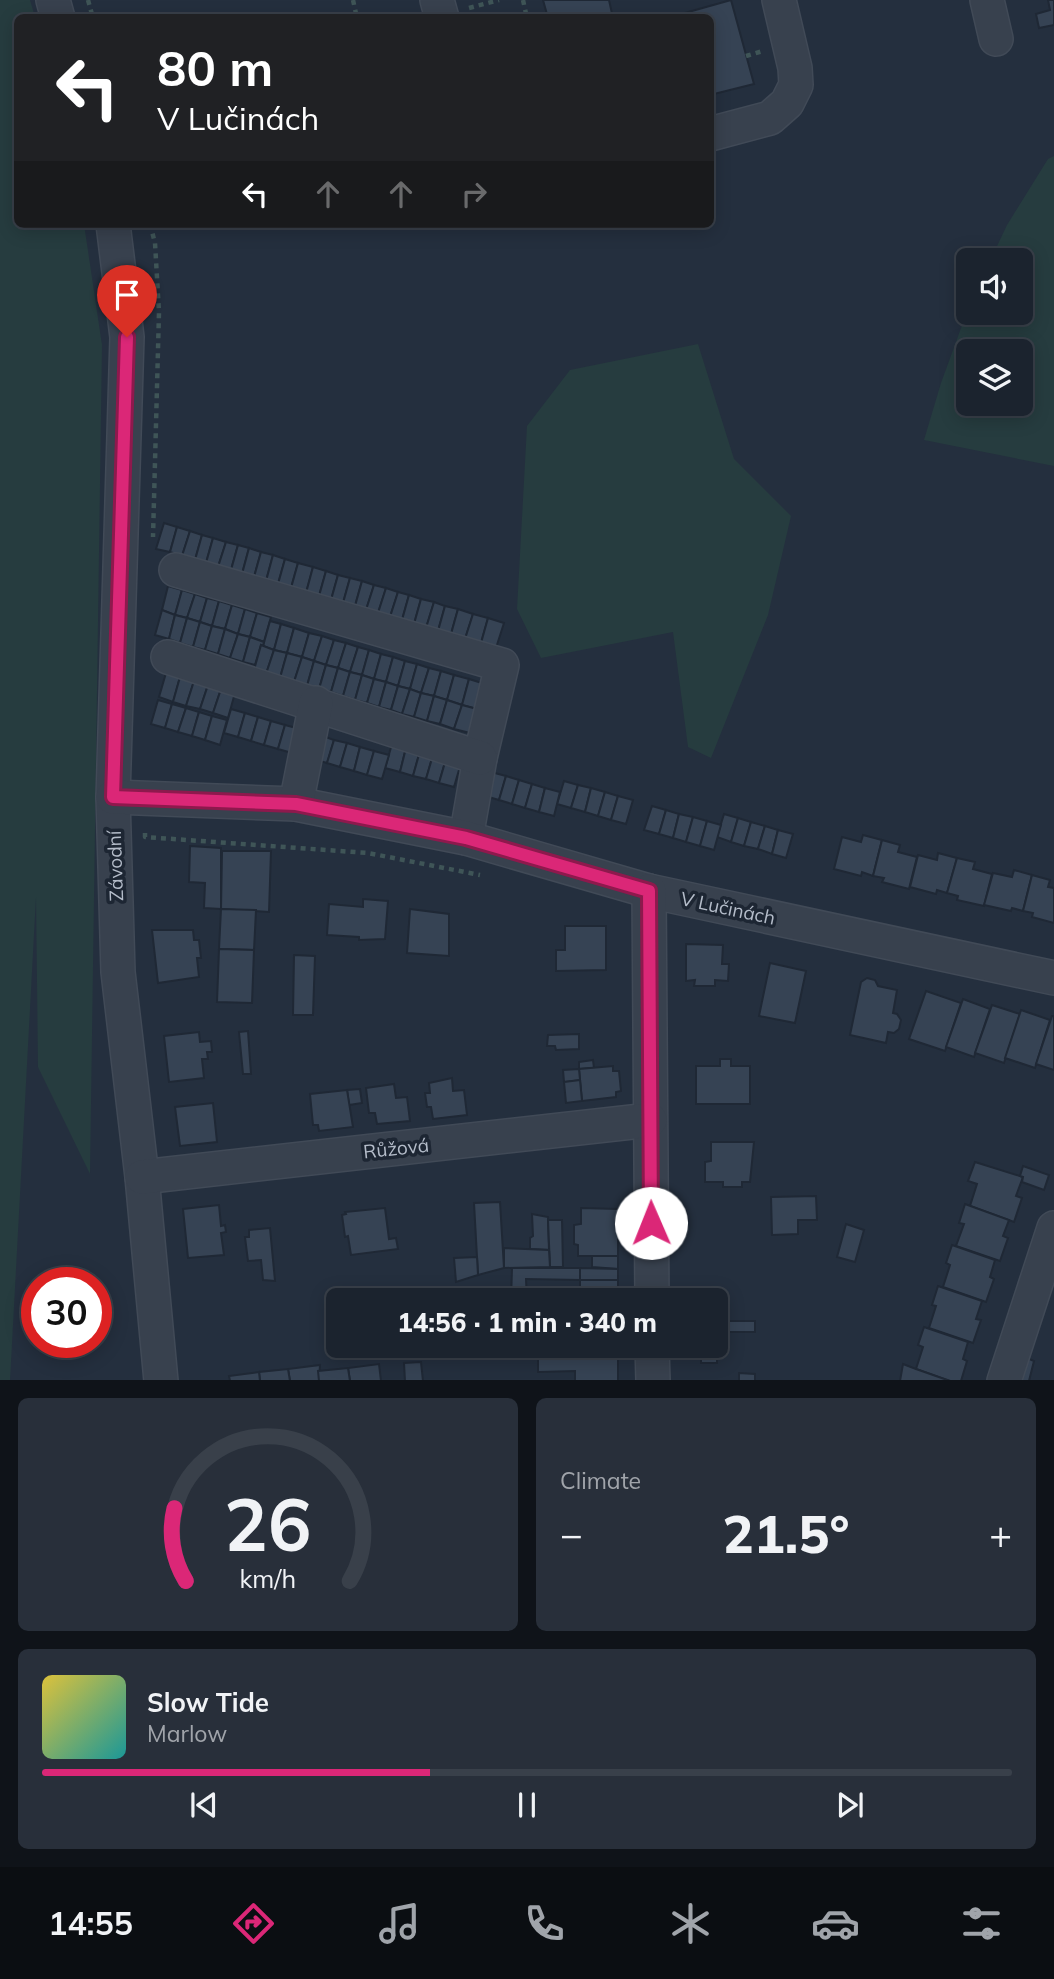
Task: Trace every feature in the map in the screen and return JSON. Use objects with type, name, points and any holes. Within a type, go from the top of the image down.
[{"type":"street","points":[[714,133],[770,118],[787,103],[796,85],[795,68],[779,0]]},
{"type":"street","points":[[987,0],[996,39]]},
{"type":"street","name":"Závodní","points":[[113,228],[127,337],[113,797],[118,971],[142,1177],[161,1380]]},
{"type":"street","points":[[176,570],[502,665],[480,758],[466,838]]},
{"type":"street","points":[[168,657],[480,758]]},
{"type":"street","points":[[296,804],[316,704]]},
{"type":"street","name":"V Lučinách","points":[[113,797],[296,804],[466,838],[649,891],[1054,978]]},
{"type":"street","points":[[649,891],[652,1288]]},
{"type":"street","name":"Růžová","points":[[142,1177],[650,1120]]},
{"type":"street","points":[[1003,1380],[1054,1228]]},
{"type":"street","points":[[652,1358],[653,1380]]},
{"type":"green space","points":[[0,0],[30,0],[34,14],[14,14],[14,228],[85,228],[102,345],[90,1174],[38,1067],[36,897],[10,1380],[0,1380]]},
{"type":"green space","points":[[1054,156],[1054,466],[924,440],[956,342],[956,416],[1033,416],[1033,339],[957,339],[962,325],[1033,325],[1033,248],[996,248],[1007,225],[1048,159]]},
{"type":"green space","points":[[698,344],[734,459],[791,516],[768,615],[711,758],[688,747],[673,632],[541,658],[517,609],[527,426],[570,370]]},
{"type":"building","points":[[543,0],[609,0],[612,14],[547,14]]},
{"type":"building","points":[[731,0],[754,84],[714,94],[714,14],[681,14]]},
{"type":"building","points":[[1048,0],[1054,0],[1054,25],[1039,28],[1036,14],[1050,10]]},
{"type":"building","points":[[164,523],[177,527],[170,552],[156,549]]},
{"type":"building","points":[[177,527],[190,531],[182,556],[170,552]]},
{"type":"building","points":[[190,531],[202,535],[195,560],[182,556]]},
{"type":"building","points":[[202,535],[213,538],[206,563],[195,560]]},
{"type":"building","points":[[213,538],[226,542],[218,567],[206,563]]},
{"type":"building","points":[[226,542],[238,545],[231,570],[218,567]]},
{"type":"building","points":[[238,545],[249,548],[242,574],[231,570]]},
{"type":"building","points":[[249,548],[261,552],[254,577],[242,574]]},
{"type":"building","points":[[261,552],[273,555],[266,581],[254,577]]},
{"type":"building","points":[[273,555],[285,559],[278,584],[266,581]]},
{"type":"building","points":[[285,559],[298,563],[291,588],[278,584]]},
{"type":"building","points":[[298,563],[313,567],[306,593],[291,588]]},
{"type":"building","points":[[313,567],[326,571],[319,596],[306,593]]},
{"type":"building","points":[[326,571],[338,575],[331,600],[319,596]]},
{"type":"building","points":[[338,575],[350,578],[343,603],[331,600]]},
{"type":"building","points":[[350,578],[362,581],[355,606],[343,603]]},
{"type":"building","points":[[362,581],[374,585],[366,610],[355,606]]},
{"type":"building","points":[[374,585],[386,588],[378,613],[366,610]]},
{"type":"building","points":[[168,586],[182,590],[175,615],[162,610]]},
{"type":"building","points":[[386,588],[398,592],[390,617],[378,613]]},
{"type":"building","points":[[182,590],[195,594],[187,618],[175,615]]},
{"type":"building","points":[[398,592],[409,595],[402,620],[390,617]]},
{"type":"building","points":[[195,594],[207,598],[200,622],[187,618]]},
{"type":"building","points":[[409,595],[421,599],[414,624],[402,620]]},
{"type":"building","points":[[207,598],[219,601],[212,626],[200,622]]},
{"type":"building","points":[[421,599],[434,602],[426,628],[414,624]]},
{"type":"building","points":[[219,601],[232,605],[225,629],[212,626]]},
{"type":"building","points":[[434,602],[445,606],[438,631],[426,628]]},
{"type":"building","points":[[232,605],[245,609],[238,634],[225,629]]},
{"type":"building","points":[[445,606],[458,609],[451,634],[438,631]]},
{"type":"building","points":[[245,609],[257,613],[250,637],[238,634]]},
{"type":"building","points":[[458,609],[473,614],[465,639],[451,634]]},
{"type":"building","points":[[162,610],[175,615],[169,639],[155,635]]},
{"type":"building","points":[[257,613],[271,617],[264,642],[250,637]]},
{"type":"building","points":[[473,614],[488,618],[481,643],[465,639]]},
{"type":"building","points":[[175,615],[187,618],[180,643],[169,639]]},
{"type":"building","points":[[187,618],[200,622],[193,647],[180,643]]},
{"type":"building","points":[[488,618],[504,623],[496,648],[481,643]]},
{"type":"building","points":[[270,621],[281,624],[274,650],[263,646]]},
{"type":"building","points":[[200,622],[212,626],[205,650],[193,647]]},
{"type":"building","points":[[281,624],[294,628],[287,653],[274,650]]},
{"type":"building","points":[[212,626],[225,629],[218,654],[205,650]]},
{"type":"building","points":[[294,628],[309,633],[302,657],[287,653]]},
{"type":"building","points":[[225,629],[238,634],[230,658],[218,654]]},
{"type":"building","points":[[309,633],[322,636],[314,661],[302,657]]},
{"type":"building","points":[[238,634],[250,637],[243,662],[230,658]]},
{"type":"building","points":[[322,636],[334,640],[326,665],[314,661]]},
{"type":"building","points":[[250,637],[264,642],[255,665],[243,662]]},
{"type":"building","points":[[334,640],[346,643],[338,668],[326,665]]},
{"type":"building","points":[[346,643],[358,647],[350,672],[338,668]]},
{"type":"building","points":[[261,645],[274,650],[266,674],[254,670]]},
{"type":"building","points":[[358,647],[369,650],[362,675],[350,672]]},
{"type":"building","points":[[274,650],[287,653],[280,678],[266,674]]},
{"type":"building","points":[[369,650],[381,654],[374,679],[362,675]]},
{"type":"building","points":[[287,653],[302,657],[294,682],[280,678]]},
{"type":"building","points":[[381,654],[393,657],[386,682],[374,679]]},
{"type":"building","points":[[302,657],[314,661],[307,686],[294,682]]},
{"type":"building","points":[[393,657],[405,661],[398,686],[386,682]]},
{"type":"building","points":[[314,661],[326,665],[319,689],[307,686]]},
{"type":"building","points":[[405,661],[417,664],[410,689],[398,686]]},
{"type":"building","points":[[417,664],[429,668],[421,693],[410,689]]},
{"type":"building","points":[[326,665],[338,668],[331,692],[319,689]]},
{"type":"building","points":[[338,668],[350,672],[343,696],[331,692]]},
{"type":"building","points":[[429,668],[441,671],[434,696],[421,693]]},
{"type":"building","points":[[441,671],[454,675],[447,700],[434,696]]},
{"type":"building","points":[[350,672],[362,675],[355,700],[343,696]]},
{"type":"building","points":[[166,673],[180,677],[173,702],[159,697]]},
{"type":"building","points":[[362,675],[374,679],[367,703],[355,700]]},
{"type":"building","points":[[454,675],[469,679],[462,705],[447,700]]},
{"type":"building","points":[[180,677],[194,681],[186,706],[173,702]]},
{"type":"building","points":[[374,679],[386,682],[379,707],[367,703]]},
{"type":"building","points":[[469,679],[485,684],[477,709],[462,705]]},
{"type":"building","points":[[194,681],[208,685],[200,709],[186,706]]},
{"type":"building","points":[[386,682],[398,686],[391,710],[379,707]]},
{"type":"building","points":[[208,685],[221,689],[213,713],[200,709]]},
{"type":"building","points":[[398,686],[410,689],[402,714],[391,710]]},
{"type":"building","points":[[221,689],[235,693],[228,718],[213,713]]},
{"type":"building","points":[[410,689],[421,693],[414,717],[402,714]]},
{"type":"building","points":[[421,693],[434,696],[427,721],[414,717]]},
{"type":"building","points":[[434,696],[447,700],[440,724],[427,721]]},
{"type":"building","points":[[158,700],[172,704],[165,728],[151,724]]},
{"type":"building","points":[[447,700],[462,705],[454,729],[440,724]]},
{"type":"building","points":[[172,704],[186,708],[178,732],[165,728]]},
{"type":"building","points":[[462,705],[477,709],[470,733],[454,729]]},
{"type":"building","points":[[186,708],[199,712],[192,736],[178,732]]},
{"type":"building","points":[[231,709],[245,713],[238,737],[224,733]]},
{"type":"building","points":[[199,712],[212,716],[205,740],[192,736]]},
{"type":"building","points":[[245,713],[258,717],[251,741],[238,737]]},
{"type":"building","points":[[212,716],[227,720],[220,745],[205,740]]},
{"type":"building","points":[[258,717],[271,721],[264,745],[251,741]]},
{"type":"building","points":[[271,721],[285,725],[278,749],[264,745]]},
{"type":"building","points":[[285,725],[300,729],[292,753],[278,749]]},
{"type":"building","points":[[320,735],[334,740],[327,763],[313,759]]},
{"type":"building","points":[[334,740],[347,743],[340,767],[327,763]]},
{"type":"building","points":[[347,743],[360,747],[354,771],[340,767]]},
{"type":"building","points":[[392,744],[406,748],[400,772],[385,768]]},
{"type":"building","points":[[360,747],[374,751],[367,775],[354,771]]},
{"type":"building","points":[[406,748],[420,751],[413,776],[400,772]]},
{"type":"building","points":[[374,751],[389,755],[382,779],[367,775]]},
{"type":"building","points":[[420,751],[433,755],[426,779],[413,776]]},
{"type":"building","points":[[433,755],[446,759],[439,783],[426,779]]},
{"type":"building","points":[[446,759],[461,763],[454,787],[439,783]]},
{"type":"building","points":[[491,772],[506,776],[499,800],[485,796]]},
{"type":"building","points":[[506,776],[519,780],[512,804],[499,800]]},
{"type":"building","points":[[519,780],[532,784],[525,808],[512,804]]},
{"type":"building","points":[[564,781],[578,785],[571,808],[557,804]]},
{"type":"building","points":[[532,784],[545,788],[539,812],[525,808]]},
{"type":"building","points":[[578,785],[591,788],[585,812],[571,808]]},
{"type":"building","points":[[545,788],[560,792],[554,816],[539,812]]},
{"type":"building","points":[[591,788],[605,792],[598,816],[585,812]]},
{"type":"building","points":[[605,792],[618,796],[611,820],[598,816]]},
{"type":"building","points":[[618,796],[633,800],[626,824],[611,820]]},
{"type":"building","points":[[652,806],[666,810],[659,834],[644,830]]},
{"type":"building","points":[[666,810],[679,814],[673,838],[659,834]]},
{"type":"building","points":[[679,814],[693,817],[686,842],[673,838]]},
{"type":"building","points":[[724,814],[738,818],[731,842],[717,837]]},
{"type":"building","points":[[693,817],[707,821],[700,846],[686,842]]},
{"type":"building","points":[[738,818],[751,822],[744,846],[731,842]]},
{"type":"building","points":[[707,821],[721,825],[714,850],[700,846]]},
{"type":"building","points":[[751,822],[765,826],[758,849],[744,846]]},
{"type":"building","points":[[765,826],[778,830],[772,854],[758,849]]},
{"type":"building","points":[[778,830],[793,834],[786,858],[772,854]]},
{"type":"building","points":[[863,835],[882,840],[873,876],[862,872],[861,876],[834,869],[842,837],[861,842]]},
{"type":"building","points":[[882,840],[900,845],[898,852],[917,857],[909,889],[882,882],[884,878],[873,876]]},
{"type":"building","points":[[190,846],[221,848],[221,909],[204,908],[205,883],[189,882]]},
{"type":"building","points":[[222,851],[271,851],[269,912],[221,909]]},
{"type":"building","points":[[938,853],[957,858],[947,893],[937,890],[936,894],[910,887],[918,855],[937,860]]},
{"type":"building","points":[[957,858],[975,862],[973,869],[992,874],[984,906],[957,900],[958,896],[947,893]]},
{"type":"building","points":[[1014,870],[1032,875],[1023,911],[984,905],[993,873],[1012,877]]},
{"type":"building","points":[[1032,875],[1050,880],[1048,887],[1054,888],[1054,923],[1032,917],[1033,913],[1023,911]]},
{"type":"building","points":[[363,899],[388,901],[385,939],[359,940],[359,937],[327,935],[329,904],[363,907]]},
{"type":"building","points":[[221,909],[256,910],[254,950],[219,949]]},
{"type":"building","points":[[410,909],[449,914],[449,956],[407,953]]},
{"type":"building","points":[[565,926],[606,926],[606,970],[556,971],[556,950],[565,950]]},
{"type":"building","points":[[152,930],[193,930],[194,940],[199,940],[199,977],[158,983]]},
{"type":"building","points":[[686,944],[723,945],[722,964],[729,964],[728,981],[715,980],[715,986],[694,986],[695,980],[686,981]]},
{"type":"building","points":[[219,949],[254,950],[252,1003],[217,1002]]},
{"type":"building","points":[[294,955],[315,956],[313,1015],[293,1015]]},
{"type":"building","points":[[770,963],[806,971],[795,1023],[759,1016]]},
{"type":"building","points":[[867,978],[875,980],[878,986],[897,990],[893,1013],[901,1020],[899,1029],[894,1033],[888,1032],[886,1043],[850,1035],[861,982]]},
{"type":"building","points":[[926,991],[961,1003],[945,1051],[909,1039]]},
{"type":"building","points":[[963,999],[990,1009],[974,1057],[946,1047]]},
{"type":"building","points":[[992,1005],[1020,1014],[1004,1063],[975,1053]]},
{"type":"building","points":[[1021,1010],[1050,1020],[1035,1068],[1005,1058]]},
{"type":"building","points":[[1054,1016],[1054,1070],[1036,1064]]},
{"type":"building","points":[[248,1031],[251,1074],[243,1074],[239,1032]]},
{"type":"building","points":[[199,1032],[200,1042],[211,1041],[212,1052],[207,1052],[208,1059],[202,1059],[204,1078],[169,1082],[164,1036]]},
{"type":"building","points":[[579,1034],[579,1049],[556,1050],[555,1046],[547,1046],[548,1035]]},
{"type":"building","points":[[720,1059],[731,1059],[731,1066],[750,1066],[750,1104],[696,1104],[696,1066],[720,1066]]},
{"type":"building","points":[[593,1060],[594,1068],[579,1069],[579,1062]]},
{"type":"building","points":[[613,1066],[613,1071],[619,1071],[621,1091],[616,1092],[616,1097],[582,1101],[579,1069]]},
{"type":"building","points":[[579,1069],[580,1080],[564,1082],[563,1070]]},
{"type":"building","points":[[452,1078],[453,1091],[464,1090],[467,1115],[433,1119],[431,1107],[427,1107],[425,1093],[430,1093],[429,1083]]},
{"type":"building","points":[[580,1080],[582,1101],[566,1103],[564,1082]]},
{"type":"building","points":[[394,1084],[396,1098],[407,1097],[410,1121],[377,1124],[375,1113],[369,1113],[366,1088]]},
{"type":"building","points":[[360,1089],[362,1103],[349,1105],[347,1090]]},
{"type":"building","points":[[347,1090],[353,1127],[319,1131],[318,1125],[313,1125],[310,1094]]},
{"type":"building","points":[[213,1103],[217,1142],[180,1146],[175,1107]]},
{"type":"building","points":[[711,1142],[754,1142],[750,1182],[742,1182],[742,1187],[723,1187],[723,1182],[705,1182],[705,1162],[711,1161]]},
{"type":"building","points":[[975,1162],[1023,1177],[1016,1196],[1022,1198],[1014,1222],[970,1206],[977,1184],[968,1181]]},
{"type":"building","points":[[1023,1166],[1049,1175],[1044,1190],[1022,1182],[1023,1177],[1020,1176]]},
{"type":"building","points":[[816,1196],[817,1220],[798,1220],[798,1234],[772,1235],[771,1197]]},
{"type":"building","points":[[500,1202],[504,1268],[478,1275],[474,1203]]},
{"type":"building","points":[[965,1204],[1009,1220],[1003,1236],[1008,1238],[1000,1261],[956,1246],[964,1224],[959,1223]]},
{"type":"building","points":[[219,1205],[221,1226],[225,1225],[226,1232],[221,1233],[224,1255],[188,1258],[183,1209]]},
{"type":"building","points":[[385,1208],[389,1239],[396,1238],[398,1249],[351,1255],[342,1215],[346,1214],[345,1212]]},
{"type":"building","points":[[581,1208],[618,1209],[618,1256],[578,1256],[578,1245],[574,1244],[574,1225],[581,1224]]},
{"type":"building","points":[[532,1214],[548,1217],[549,1250],[530,1249],[530,1238],[533,1236]]},
{"type":"building","points":[[548,1220],[562,1220],[563,1267],[550,1267]]},
{"type":"building","points":[[846,1224],[864,1230],[855,1262],[837,1257]]},
{"type":"building","points":[[270,1228],[275,1281],[263,1280],[261,1260],[248,1261],[245,1237],[249,1237],[249,1230]]},
{"type":"building","points":[[952,1245],[995,1260],[990,1277],[994,1279],[986,1302],[943,1287],[950,1265],[946,1263]]},
{"type":"building","points":[[504,1248],[549,1250],[550,1267],[504,1268]]},
{"type":"building","points":[[592,1256],[618,1256],[618,1269],[592,1267]]},
{"type":"building","points":[[477,1257],[478,1275],[456,1282],[454,1258]]},
{"type":"building","points":[[512,1268],[580,1268],[580,1280],[526,1279],[526,1288],[511,1288]]},
{"type":"building","points":[[580,1268],[618,1269],[618,1280],[580,1280]]},
{"type":"building","points":[[580,1280],[618,1280],[618,1288],[580,1288]]},
{"type":"building","points":[[938,1286],[982,1301],[976,1319],[981,1320],[973,1343],[929,1328],[936,1306],[932,1305]]},
{"type":"building","points":[[728,1321],[755,1321],[755,1332],[728,1332]]},
{"type":"building","points":[[924,1327],[968,1342],[963,1359],[967,1361],[961,1380],[947,1380],[916,1369],[923,1347],[918,1345]]},
{"type":"building","points":[[538,1358],[618,1358],[618,1380],[575,1380],[575,1371],[538,1372]]},
{"type":"building","points":[[701,1358],[717,1358],[717,1363],[701,1363]]},
{"type":"building","points":[[1027,1358],[1034,1361],[1029,1380],[1020,1380]]},
{"type":"building","points":[[421,1362],[423,1380],[405,1380],[404,1363]]},
{"type":"building","points":[[379,1364],[381,1380],[350,1380],[348,1368]]},
{"type":"building","points":[[903,1364],[947,1380],[900,1380]]},
{"type":"building","points":[[320,1365],[319,1380],[290,1380],[288,1369]]},
{"type":"building","points":[[348,1368],[350,1380],[319,1380],[318,1371]]},
{"type":"building","points":[[288,1369],[290,1380],[260,1380],[259,1372]]},
{"type":"building","points":[[259,1372],[260,1380],[230,1380],[229,1376]]},
{"type":"building","points":[[739,1373],[755,1374],[755,1380],[739,1380]]},
{"type":"route","points":[[127,337],[113,797],[296,804],[466,838],[649,891],[651,1223]]}]
